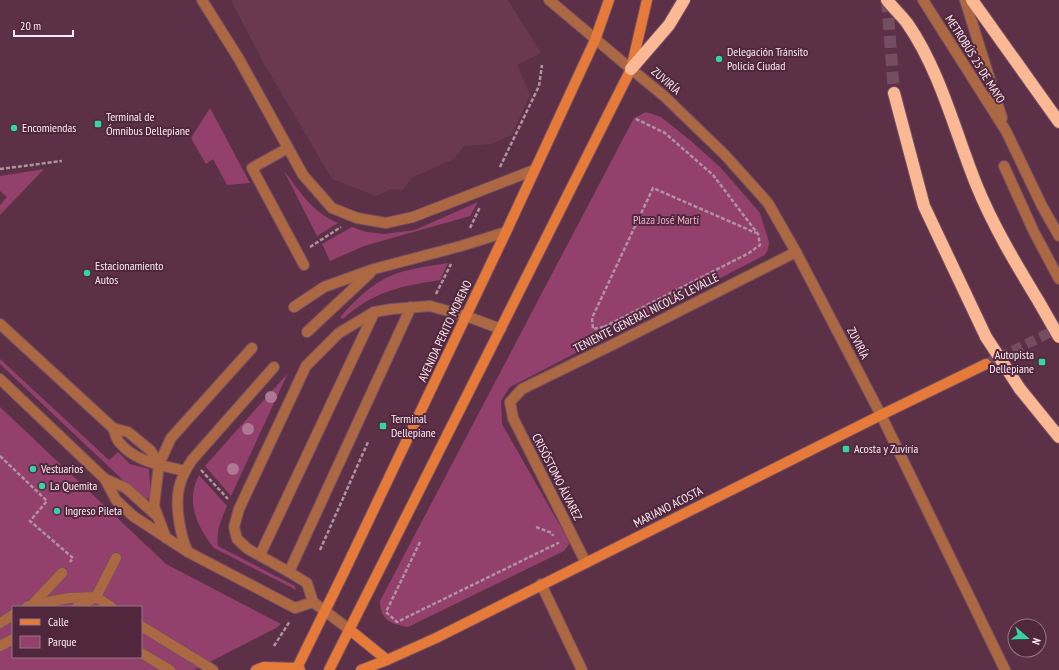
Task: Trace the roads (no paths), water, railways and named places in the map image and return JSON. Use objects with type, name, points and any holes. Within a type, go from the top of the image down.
[{"type":"highway","points":[[631,69],[669,25],[684,0]]},
{"type":"highway","points":[[887,0],[907,23],[924,52],[938,83],[977,186],[1005,245],[1059,337]]},
{"type":"highway","points":[[972,0],[1059,122]]},
{"type":"highway","points":[[894,93],[924,206],[986,337],[1020,389],[1059,437]]},
{"type":"main road","name":"AVENIDA PERITO MORENO","points":[[298,669],[506,232],[595,40],[609,0]]},
{"type":"main road","points":[[330,670],[631,69],[647,0]]},
{"type":"main road","name":"MARIANO ACOSTA","points":[[361,670],[436,638],[541,584],[986,364]]},
{"type":"main road","points":[[350,630],[387,660]]},
{"type":"main road","points":[[256,670],[264,666],[298,669]]},
{"type":"street","points":[[202,0],[239,59],[303,175],[332,208],[357,218],[386,223],[413,217],[534,170]]},
{"type":"street","name":"ZUVIRÍA","points":[[549,0],[595,40],[664,96],[725,155],[768,203],[796,252],[881,415],[1005,670]]},
{"type":"street","name":"METROBÚS 25 DE MAYO","points":[[923,0],[1006,133],[1042,206],[1059,236]]},
{"type":"street","name":"METROBÚS 25 DE MAYO","points":[[965,0],[1006,133]]},
{"type":"street","points":[[288,148],[252,168],[304,265]]},
{"type":"street","points":[[1004,166],[1034,232],[1059,279]]},
{"type":"street","points":[[294,307],[324,287],[374,269],[461,246],[506,232]]},
{"type":"street","name":"TENIENTE GENERAL NICOLÁS LEVALLE","points":[[510,402],[522,389],[796,252]]},
{"type":"street","points":[[307,332],[374,269]]},
{"type":"street","points":[[350,630],[312,602],[307,583],[248,549],[237,539],[234,527],[239,509],[306,366],[339,333],[374,312],[430,306],[466,316],[501,329]]},
{"type":"street","points":[[289,572],[411,307]]},
{"type":"street","points":[[260,555],[374,312]]},
{"type":"street","points":[[0,324],[113,428],[128,432],[150,450],[159,464]]},
{"type":"street","points":[[166,538],[154,506],[159,464],[172,438],[252,348]]},
{"type":"street","points":[[188,552],[184,544],[178,520],[178,489],[185,471],[192,460],[274,367]]},
{"type":"street","points":[[0,379],[105,479],[116,500],[133,516],[188,552],[295,608],[312,602]]},
{"type":"street","name":"CRISÓSTOMO ÁLVAREZ","points":[[510,402],[512,418],[586,563]]},
{"type":"street","points":[[113,428],[118,442],[132,455],[142,460],[185,471]]},
{"type":"street","points":[[105,479],[126,488],[158,517]]},
{"type":"street","points":[[79,606],[96,597],[116,558]]},
{"type":"street","points":[[30,606],[62,573]]},
{"type":"street","points":[[541,584],[582,670]]},
{"type":"street","points":[[30,606],[69,598],[96,597],[110,606]]},
{"type":"street","points":[[0,623],[12,617]]},
{"type":"street","points":[[142,627],[213,670]]},
{"type":"street","points":[[0,646],[12,640]]},
{"type":"street","points":[[142,654],[170,670]]},
{"type":"tunnel","points":[[887,0],[894,93]]},
{"type":"tunnel","points":[[986,364],[1059,328]]},
{"type":"place","name":"Delegación Tránsito Policía Ciudad","points":[[719,59]]},
{"type":"place","name":"Terminal de Ómnibus Dellepiane","points":[[98,124]]},
{"type":"place","name":"Encomiendas","points":[[14,128]]},
{"type":"place","name":"Estacionamiento Autos","points":[[87,273]]},
{"type":"place","name":"Autopista Dellepiane","points":[[1042,362]]},
{"type":"place","name":"Terminal Dellepiane","points":[[383,426]]},
{"type":"place","name":"Acosta y Zuviría","points":[[846,449]]},
{"type":"place","name":"Vestuarios","points":[[33,469]]},
{"type":"place","name":"La Quemita","points":[[42,486]]},
{"type":"place","name":"Ingreso Pileta","points":[[57,511]]},
{"type":"park label","name":"Plaza José Martí","points":[[666,220]]}]
